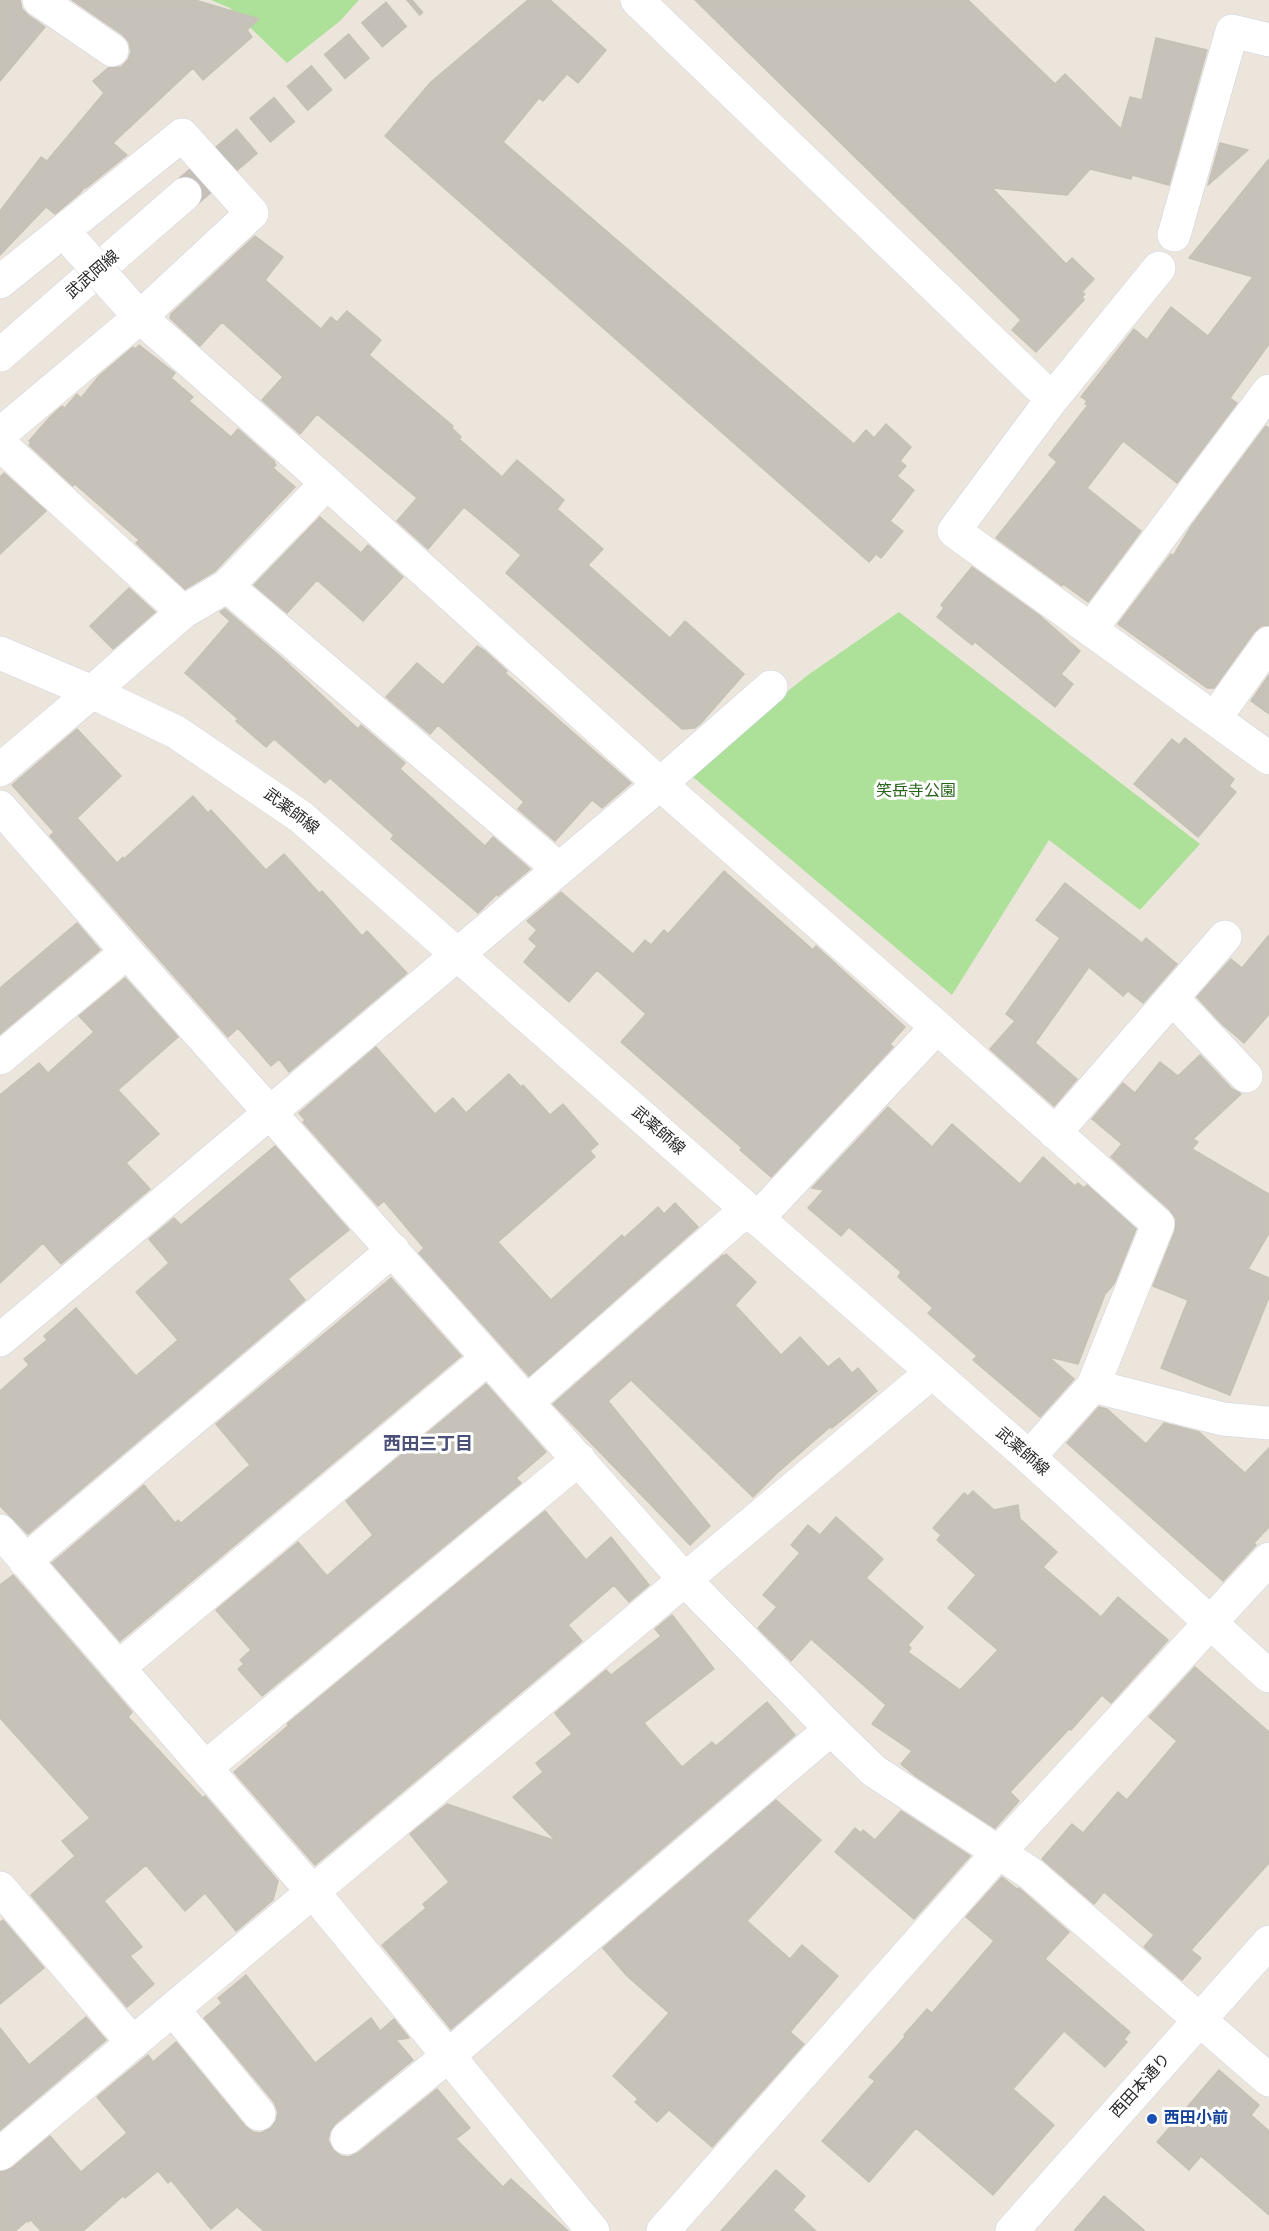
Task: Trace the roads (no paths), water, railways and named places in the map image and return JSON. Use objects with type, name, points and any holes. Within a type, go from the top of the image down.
[{"type":"street","points":[[39,0],[112,50]]},
{"type":"street","points":[[637,0],[1052,399]]},
{"type":"street","points":[[1174,235],[1232,31],[1269,40]]},
{"type":"street","points":[[0,282],[69,236],[182,135],[252,213],[135,311],[0,434]]},
{"type":"street","name":"武武岡線","points":[[0,355],[186,194]]},
{"type":"street","points":[[69,236],[135,311],[660,784],[1158,1224],[1093,1386],[1029,1457]]},
{"type":"street","points":[[1159,268],[1052,399],[954,531],[1269,758]]},
{"type":"street","points":[[1091,629],[1269,391]]},
{"type":"street","points":[[0,444],[183,612]]},
{"type":"street","points":[[0,770],[183,612],[227,586],[327,483]]},
{"type":"street","points":[[227,586],[559,869]]},
{"type":"street","points":[[1215,718],[1269,643]]},
{"type":"street","name":"武薬師線","points":[[0,653],[92,692],[176,732],[301,817],[1029,1457],[1269,1676]]},
{"type":"street","points":[[0,1340],[660,784],[771,687]]},
{"type":"street","points":[[0,807],[685,1580],[831,1729],[874,1771],[1030,1873],[1269,2080]]},
{"type":"street","points":[[1055,1133],[1225,937]]},
{"type":"street","points":[[0,1058],[127,952]]},
{"type":"street","points":[[1172,998],[1246,1076]]},
{"type":"street","points":[[527,1402],[752,1214],[937,1027]]},
{"type":"street","points":[[25,1561],[393,1250]]},
{"type":"street","points":[[119,1667],[488,1358]]},
{"type":"street","points":[[0,2154],[931,1373]]},
{"type":"street","points":[[1093,1386],[1223,1419],[1269,1423]]},
{"type":"street","points":[[206,1767],[579,1459]]},
{"type":"street","points":[[0,1531],[313,1892],[593,2231]]},
{"type":"street","points":[[663,2231],[998,1853],[1269,1558]]},
{"type":"street","points":[[347,2138],[448,2056],[831,1729]]},
{"type":"street","points":[[0,1888],[133,2043]]},
{"type":"street","name":"西田本通り","points":[[1012,2231],[1269,1942]]},
{"type":"street","points":[[173,2009],[258,2114]]},
{"type":"tunnel","points":[[185,194],[413,0]]},
{"type":"place","name":"西田小前","points":[[1152,2119]]},
{"type":"district","name":"西田三丁目","points":[[428,1445]]},
{"type":"park label","name":"笑岳寺公園","points":[[916,792]]}]
